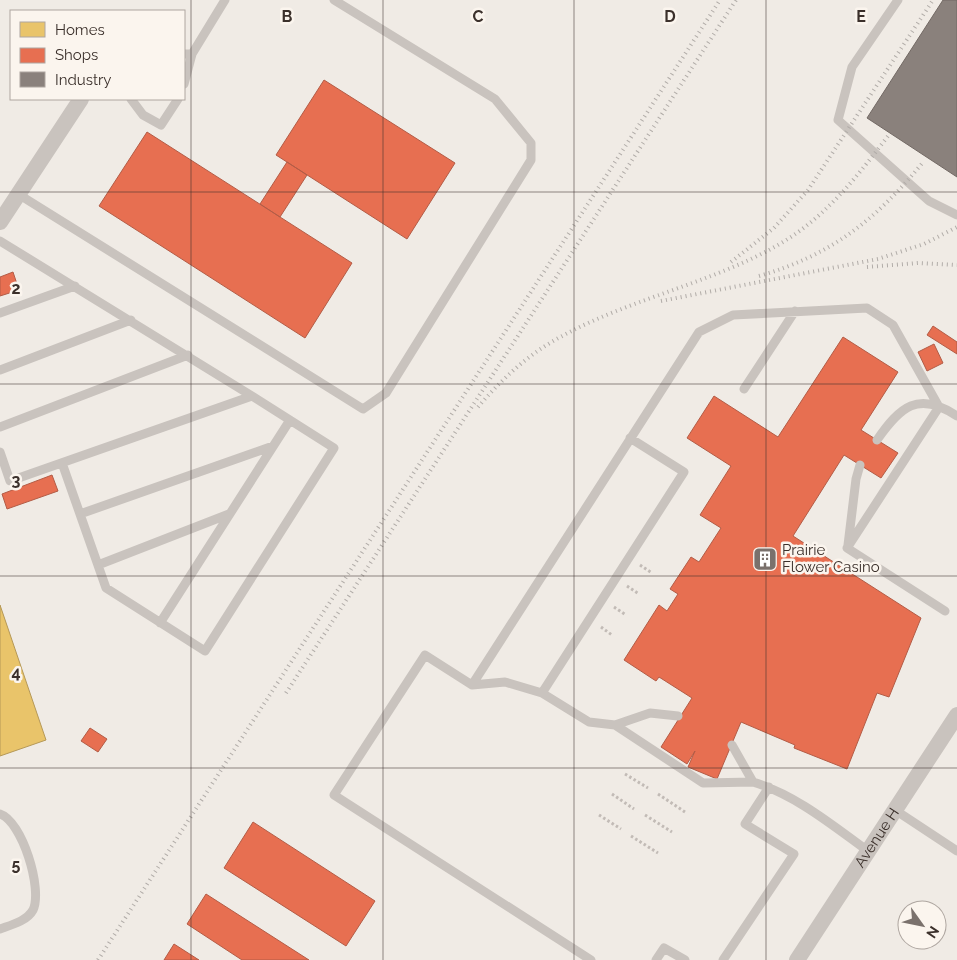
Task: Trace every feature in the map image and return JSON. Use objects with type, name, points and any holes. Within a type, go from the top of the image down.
[{"type":"street","points":[[0,222],[80,100]]},
{"type":"street","name":"Avenue H","points":[[797,960],[957,715]]},
{"type":"lane","points":[[185,76],[188,54],[225,0]]},
{"type":"lane","points":[[18,194],[363,408],[386,393],[531,160],[531,143],[495,99],[334,0]]},
{"type":"lane","points":[[898,0],[852,67],[838,120],[929,201],[957,215]]},
{"type":"lane","points":[[132,100],[143,115],[161,125],[177,100]]},
{"type":"lane","points":[[0,242],[131,320],[334,448],[205,651],[106,588],[62,463]]},
{"type":"lane","points":[[0,313],[75,286]]},
{"type":"lane","points":[[472,685],[699,332],[733,315],[867,308],[893,325],[939,407]]},
{"type":"lane","points":[[744,389],[795,311]]},
{"type":"lane","points":[[0,370],[131,320]]},
{"type":"lane","points":[[0,427],[188,356]]},
{"type":"lane","points":[[0,452],[10,481],[252,396]]},
{"type":"lane","points":[[877,440],[887,425],[906,406],[920,403],[939,407],[957,416]]},
{"type":"lane","points":[[847,548],[939,407]]},
{"type":"lane","points":[[160,622],[290,420]]},
{"type":"lane","points":[[542,693],[684,472],[630,438]]},
{"type":"lane","points":[[80,514],[273,446]]},
{"type":"lane","points":[[847,548],[856,479],[860,465]]},
{"type":"lane","points":[[98,565],[229,514]]},
{"type":"lane","points":[[847,548],[945,611]]},
{"type":"lane","points":[[591,960],[334,795],[425,655],[472,685],[505,682],[542,693],[589,722],[615,725],[650,713],[678,716]]},
{"type":"lane","points":[[615,725],[704,784],[753,782],[769,787],[806,807],[868,851]]},
{"type":"lane","points":[[732,745],[753,782]]},
{"type":"lane","points":[[723,960],[794,854],[745,824],[769,787]]},
{"type":"lane","points":[[895,810],[957,851]]},
{"type":"lane","points":[[0,814],[6,816],[17,828],[36,883],[36,899],[32,912],[19,922],[0,929]]},
{"type":"lane","points":[[656,960],[664,948],[685,960]]},
{"type":"path","points":[[638,564],[652,573]]},
{"type":"path","points":[[625,584],[639,594]]},
{"type":"path","points":[[611,605],[626,614]]},
{"type":"path","points":[[598,625],[612,635]]},
{"type":"path","points":[[625,774],[648,788]]},
{"type":"path","points":[[612,794],[634,808]]},
{"type":"path","points":[[658,794],[685,812]]},
{"type":"path","points":[[599,815],[621,830]]},
{"type":"path","points":[[645,815],[672,832]]},
{"type":"path","points":[[631,836],[658,853]]},
{"type":"building: Homes","points":[[0,605],[46,740],[0,756]]},
{"type":"building: Shops","points":[[324,80],[455,163],[407,239],[276,155]]},
{"type":"building: Shops","points":[[147,132],[352,263],[305,338],[99,206]]},
{"type":"building: Shops","points":[[287,162],[307,175],[280,217],[260,204]]},
{"type":"building: Shops","points":[[13,272],[19,290],[0,296],[0,277]]},
{"type":"building: Shops","points":[[933,326],[957,342],[957,354],[927,335]]},
{"type":"building: Shops","name":"Prairie Flower Casino","points":[[843,337],[898,372],[861,430],[898,453],[881,478],[844,455],[793,536],[921,618],[889,697],[877,693],[847,769],[794,748],[795,745],[741,722],[717,779],[688,767],[695,751],[687,764],[661,747],[692,698],[659,677],[656,681],[624,660],[659,605],[667,611],[678,594],[670,589],[691,557],[699,562],[721,528],[700,515],[731,466],[687,438],[714,396],[778,437]]},
{"type":"building: Shops","points":[[934,344],[943,363],[927,371],[918,352]]},
{"type":"building: Shops","points":[[52,475],[58,491],[7,509],[2,494]]},
{"type":"building: Shops","points":[[90,728],[107,739],[98,752],[81,741]]},
{"type":"building: Shops","points":[[253,822],[375,901],[346,946],[224,868]]},
{"type":"building: Shops","points":[[206,894],[309,960],[242,960],[187,924]]},
{"type":"building: Shops","points":[[174,944],[199,960],[164,960]]},
{"type":"building: Industry","points":[[943,0],[957,0],[957,177],[867,118]]},
{"type":"railway","points":[[98,960],[720,0]]},
{"type":"railway","points":[[286,693],[736,0]]},
{"type":"railway","points":[[731,262],[774,228],[808,190],[933,0]]},
{"type":"railway","points":[[478,407],[522,363],[566,334],[626,307],[720,273],[750,260],[795,234],[839,196],[888,136]]},
{"type":"railway","points":[[759,276],[785,267],[831,246],[870,217],[889,200],[924,161]]},
{"type":"railway","points":[[661,301],[878,259],[924,244],[957,227]]},
{"type":"railway","points":[[867,267],[918,263],[957,265]]},
{"type":"place","name":"Prairie Flower Casino","points":[[765,559]]}]
